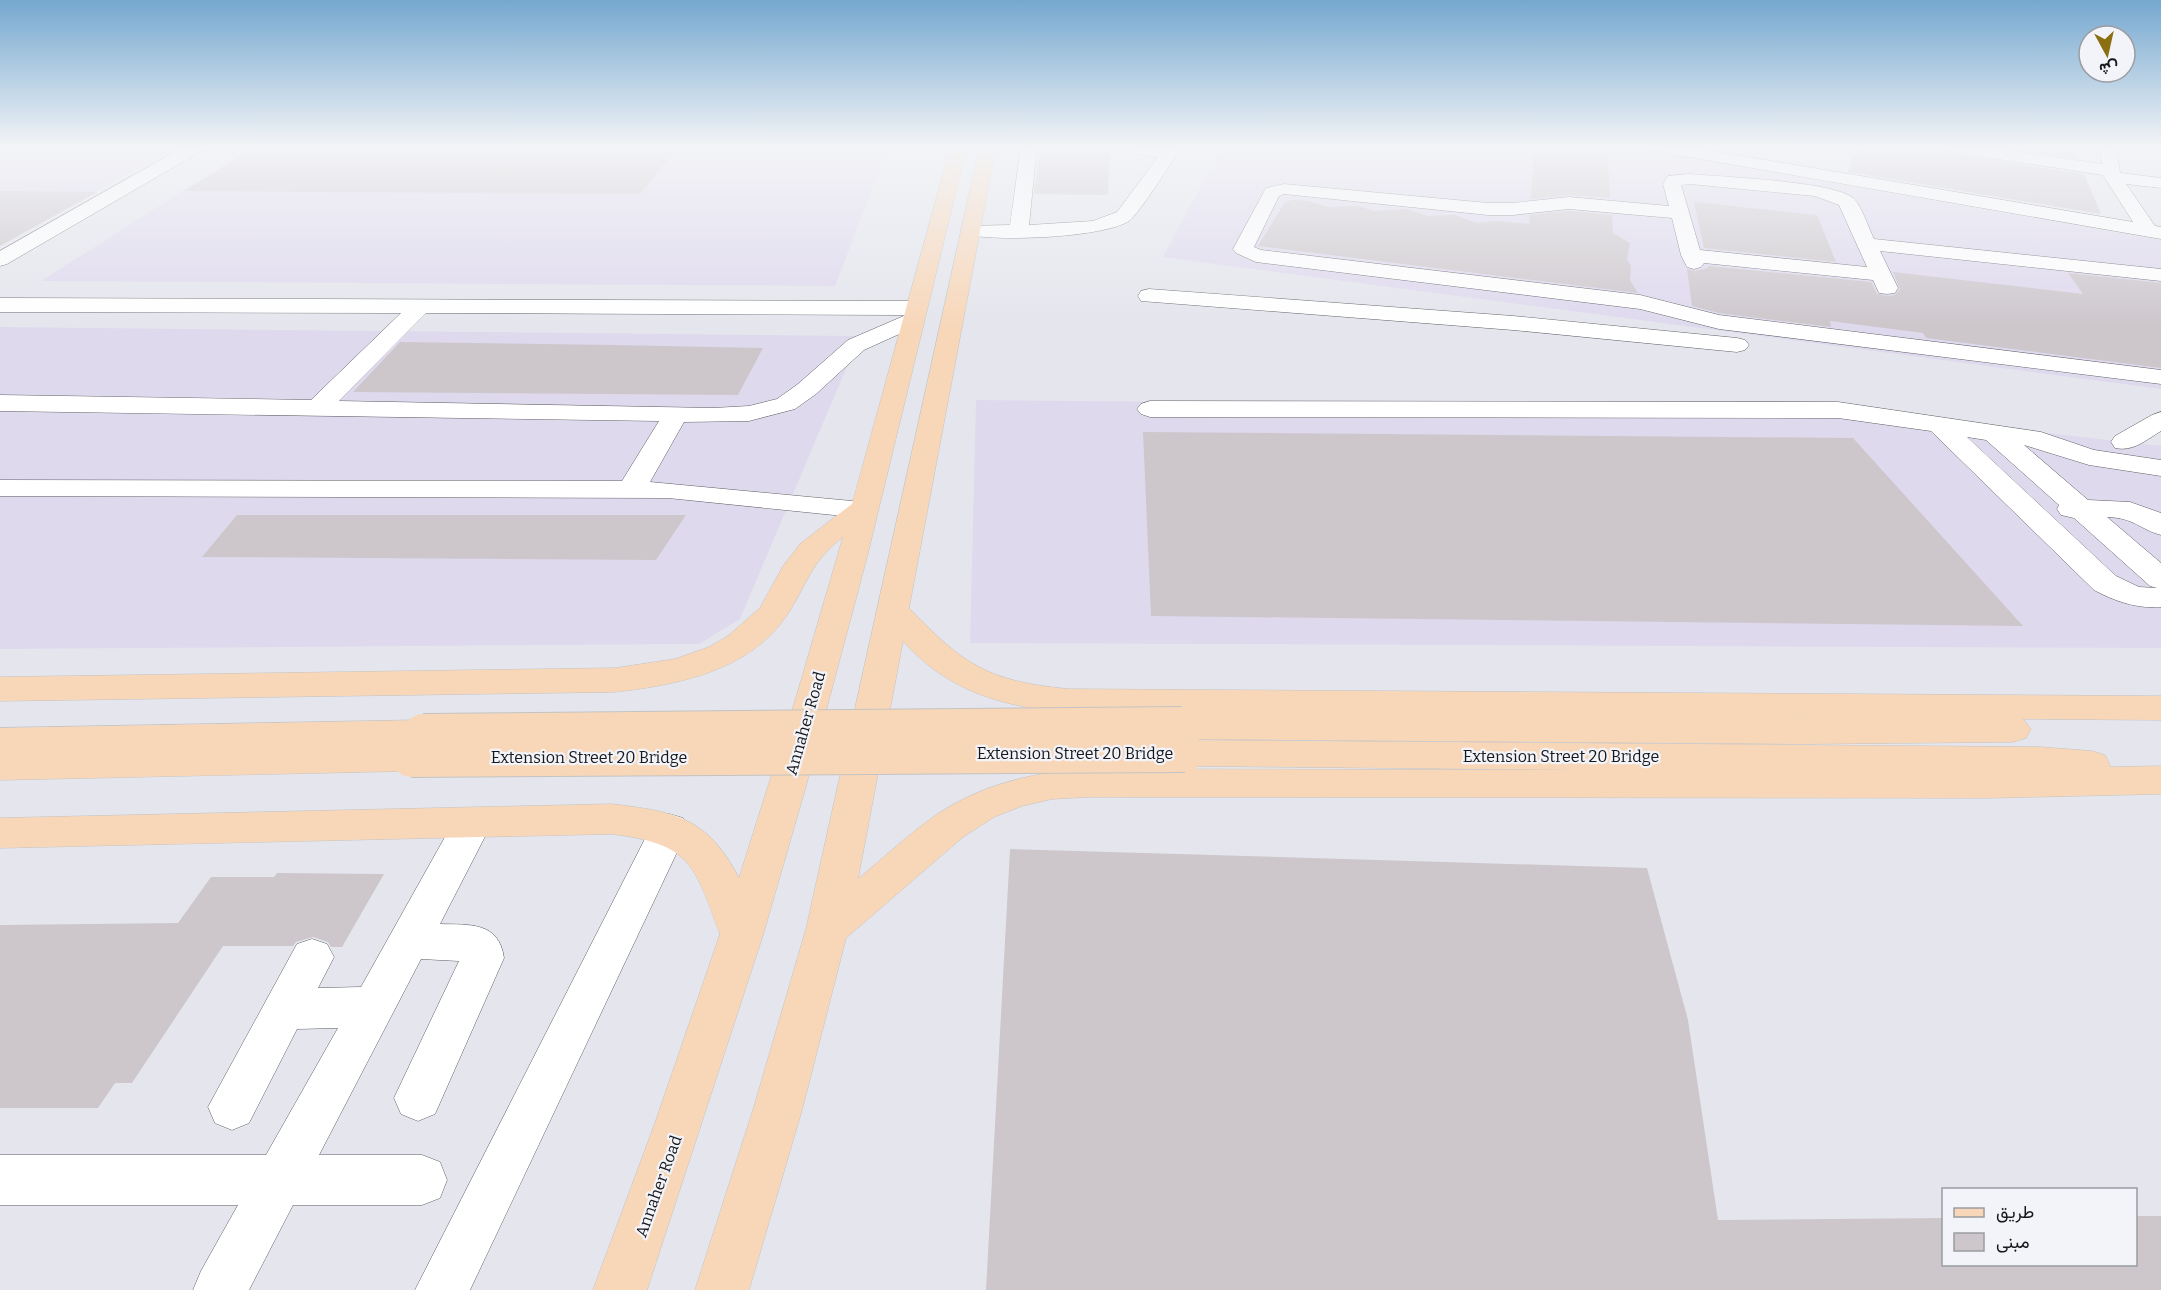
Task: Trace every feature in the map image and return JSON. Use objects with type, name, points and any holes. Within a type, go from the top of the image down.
[{"type":"main road","name":"Annaher Road","points":[[620,1290],[678,1131],[742,935],[836,616],[943,206]]},
{"type":"main road","points":[[722,1290],[770,1140],[827,928],[976,206]]},
{"type":"main road","points":[[0,689],[615,680],[668,673],[719,655],[759,628],[772,614],[800,564],[817,544],[838,525],[863,509]]},
{"type":"main road","points":[[893,610],[944,662],[969,677],[998,690],[1033,698],[1068,701],[2161,708]]},
{"type":"main road","name":"Extension Street 20 Bridge","points":[[0,741],[417,746],[2005,730],[2061,723],[2092,708]]},
{"type":"main road","name":"Extension Street 20 Bridge","points":[[1184,739],[2040,760],[2077,762],[2154,780]]},
{"type":"main road","name":"Extension Street 20 Bridge","points":[[0,766],[417,746]]},
{"type":"main road","points":[[827,928],[957,821],[980,807],[1015,793],[1052,785],[1089,783],[1988,784],[2154,780]]},
{"type":"main road","points":[[0,833],[612,819],[643,822],[669,829],[688,838],[704,851],[716,871],[742,935]]},
{"type":"street","points":[[0,260],[93,206]]},
{"type":"street","points":[[1019,229],[1022,206]]},
{"type":"street","points":[[971,230],[1081,228],[1117,221],[1131,206]]},
{"type":"street","points":[[1265,206],[1243,249],[1256,256],[1640,302],[1719,322],[2161,377]]},
{"type":"street","points":[[1459,206],[1488,209],[1540,206]]},
{"type":"street","points":[[1604,206],[1679,213]]},
{"type":"street","points":[[1677,206],[1692,259],[1884,282],[1849,206]]},
{"type":"street","points":[[2006,206],[2155,232]]},
{"type":"street","points":[[2135,206],[2155,232]]},
{"type":"street","points":[[1867,244],[2047,255],[2161,275]]},
{"type":"street","points":[[1149,296],[1602,330],[2161,398]]},
{"type":"street","points":[[0,305],[421,306],[913,314]]},
{"type":"street","points":[[318,408],[421,306]]},
{"type":"street","points":[[0,403],[751,414],[774,408],[796,398],[815,384],[856,345],[913,314]]},
{"type":"street","points":[[1150,409],[1838,410],[2041,440],[2089,456],[2161,468]]},
{"type":"street","points":[[631,490],[676,414]]},
{"type":"street","points":[[2124,442],[2161,420]]},
{"type":"street","points":[[1938,424],[2105,583],[2141,597],[2161,597]]},
{"type":"street","points":[[1994,433],[2161,579]]},
{"type":"street","points":[[2041,440],[2069,437],[2161,447]]},
{"type":"street","points":[[0,488],[631,490],[713,493],[863,509]]},
{"type":"street","points":[[2027,509],[2131,510],[2148,516],[2161,526]]},
{"type":"street","points":[[220,1290],[473,822]]},
{"type":"street","points":[[442,1290],[669,829]]},
{"type":"street","points":[[409,941],[474,943],[481,949],[482,958],[418,1098]]},
{"type":"street","points":[[232,1107],[312,957]]},
{"type":"street","points":[[284,1009],[373,1007]]},
{"type":"street","points":[[0,1180],[422,1180]]},
{"type":"shaded area","points":[[0,206],[70,206],[0,246]]},
{"type":"shaded area","points":[[159,206],[866,206],[835,286],[41,281]]},
{"type":"shaded area","points":[[1190,206],[1967,206],[2161,240],[2161,389],[1163,257]]},
{"type":"shaded area","points":[[0,327],[860,336],[740,619],[699,644],[0,649]]},
{"type":"shaded area","points":[[976,400],[1827,408],[2161,446],[2161,648],[970,643]]},
{"type":"building","points":[[0,206],[71,206],[0,246]]},
{"type":"building","points":[[1282,206],[1359,206],[1373,211],[1407,209],[1428,216],[1455,215],[1477,223],[1497,221],[1529,224],[1530,215],[1569,211],[1612,215],[1613,233],[1630,243],[1627,260],[1631,265],[1630,280],[1638,293],[1258,246]]},
{"type":"building","points":[[1695,206],[1734,206],[1817,215],[1836,262],[1704,248]]},
{"type":"building","points":[[2054,206],[2098,206],[2101,214]]},
{"type":"building","points":[[1708,266],[1871,282],[1877,294],[1887,296],[1895,295],[1900,289],[1893,272],[2083,294],[2068,273],[2161,283],[2161,368],[1926,338],[1923,333],[1830,321],[1831,327],[1719,313],[1692,306],[1687,269],[1695,271],[1708,268]]},
{"type":"building","points":[[400,342],[763,348],[738,395],[353,392]]},
{"type":"building","points":[[1143,432],[1853,438],[2023,626],[1151,616]]},
{"type":"building","points":[[237,515],[686,515],[656,560],[202,557]]},
{"type":"building","points":[[1010,849],[1647,868],[1688,1020],[1718,1220],[1942,1218],[1942,1266],[2137,1266],[2137,1216],[2161,1216],[2161,1290],[986,1290]]},
{"type":"building","points":[[277,873],[384,874],[342,947],[331,947],[328,942],[313,937],[296,942],[293,946],[223,946],[132,1083],[115,1083],[98,1108],[0,1108],[0,925],[178,923],[211,877],[274,877]]}]
